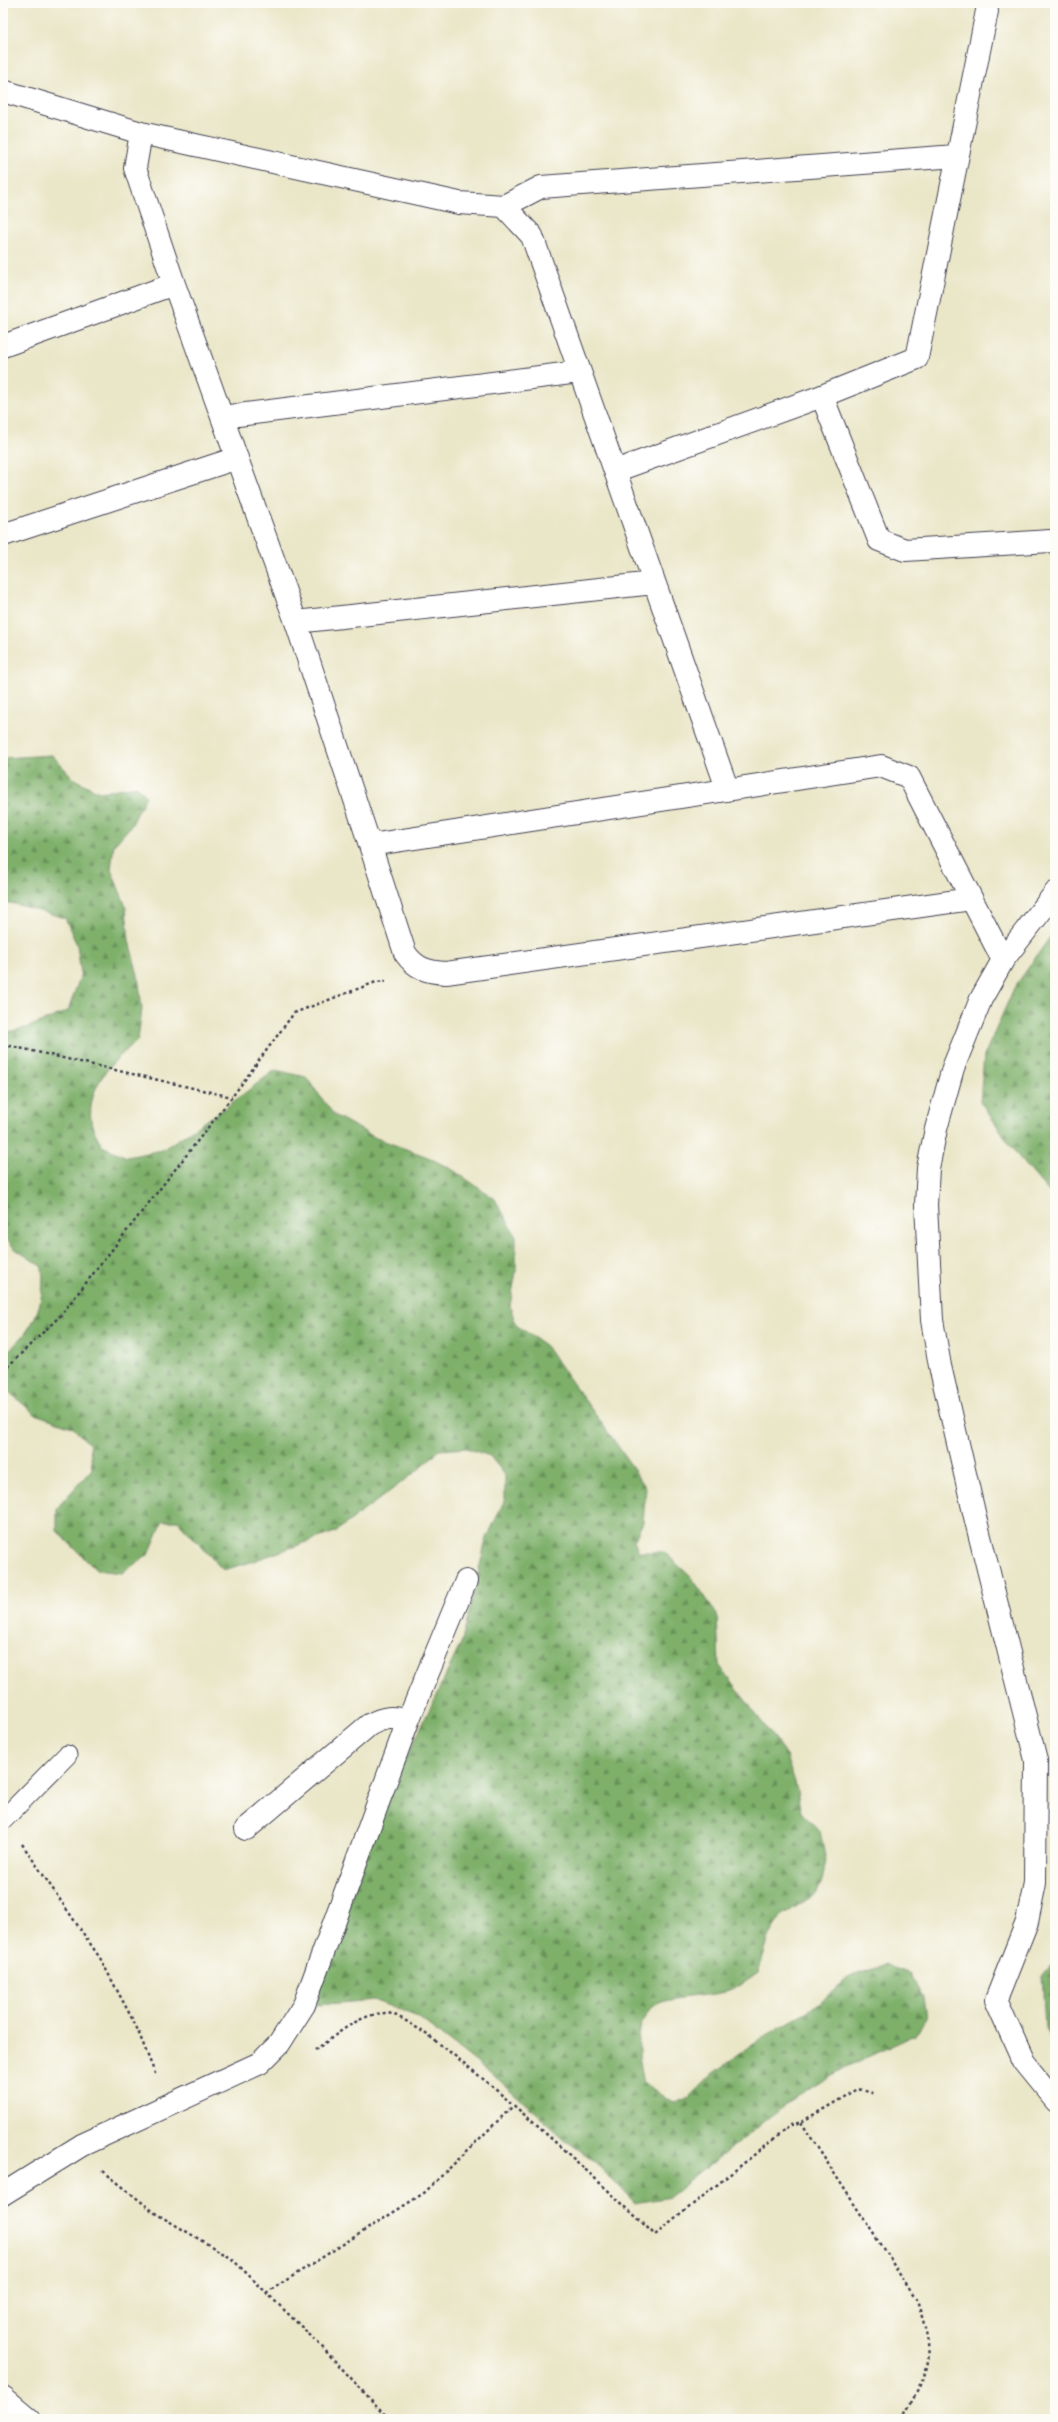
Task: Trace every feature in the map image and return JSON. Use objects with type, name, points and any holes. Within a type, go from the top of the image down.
[{"type":"street","points":[[614,471],[822,396],[917,358],[956,156],[987,11]]},
{"type":"street","points":[[3,91],[141,133],[459,203],[504,206],[541,187],[956,156]]},
{"type":"street","points":[[141,133],[134,168],[174,284],[296,622],[405,953],[410,961],[420,968],[430,972],[446,973],[971,899]]},
{"type":"street","points":[[504,206],[532,236],[727,788]]},
{"type":"street","points":[[3,346],[174,284]]},
{"type":"street","points":[[222,417],[579,372]]},
{"type":"street","points":[[822,396],[879,540],[905,550],[1050,541],[1055,542]]},
{"type":"street","points":[[3,535],[237,458]]},
{"type":"street","points":[[296,622],[654,583]]},
{"type":"street","points":[[370,845],[727,788],[881,766],[909,778],[1003,960]]},
{"type":"street","points":[[1055,893],[1003,960],[981,999],[953,1068],[936,1129],[928,1168],[926,1205],[932,1320],[942,1374],[976,1521],[1036,1760],[1035,1883],[1027,1922],[996,2000],[1024,2062],[1055,2100]]},
{"type":"street","points":[[3,2194],[82,2145],[260,2063],[279,2044],[292,2026],[304,2005],[408,1721],[466,1581]]},
{"type":"street","points":[[246,1830],[369,1725],[383,1718],[394,1716],[408,1721]]},
{"type":"street","points":[[3,2397],[29,2419]]},
{"type":"lane","points":[[4,1819],[67,1755]]},
{"type":"path","points":[[3,1371],[60,1316],[232,1097],[294,1013],[376,982],[403,978],[420,968]]},
{"type":"path","points":[[3,1047],[11,1046],[232,1097]]},
{"type":"path","points":[[4,1819],[100,1958],[136,2026],[169,2105]]},
{"type":"path","points":[[313,2051],[362,2018],[388,2013],[424,2032],[514,2106],[588,2170],[655,2235],[791,2125],[801,2122],[858,2088],[876,2094]]},
{"type":"path","points":[[266,2292],[424,2193],[514,2106]]},
{"type":"path","points":[[801,2122],[917,2301],[927,2334],[926,2370],[902,2419]]},
{"type":"path","points":[[82,2145],[102,2170],[155,2213],[231,2258],[321,2346],[389,2419]]},
{"type":"green space","points":[[52,755],[74,779],[99,792],[137,786],[146,796],[131,826],[114,845],[111,869],[126,907],[129,941],[138,975],[142,1009],[138,1040],[111,1065],[93,1096],[91,1121],[94,1131],[102,1146],[127,1157],[162,1150],[225,1108],[275,1070],[306,1077],[334,1115],[376,1138],[428,1157],[453,1170],[495,1199],[516,1236],[516,1271],[510,1306],[516,1325],[545,1345],[618,1446],[646,1488],[643,1522],[634,1541],[639,1552],[664,1552],[692,1578],[717,1614],[719,1665],[785,1753],[795,1782],[801,1812],[820,1831],[826,1860],[822,1881],[817,1893],[782,1916],[769,1937],[758,1973],[730,1991],[669,2000],[656,2005],[647,2013],[639,2034],[640,2060],[644,2083],[671,2101],[688,2099],[713,2074],[766,2035],[811,2010],[849,1977],[885,1965],[909,1973],[923,1998],[926,2018],[915,2035],[846,2067],[784,2105],[670,2197],[635,2203],[595,2161],[568,2142],[499,2080],[418,2017],[373,2000],[318,2005],[316,1991],[393,1786],[462,1641],[486,1540],[505,1499],[505,1475],[490,1456],[466,1448],[439,1450],[417,1471],[335,1532],[248,1563],[223,1570],[178,1521],[163,1521],[149,1554],[122,1573],[96,1570],[57,1531],[57,1508],[92,1469],[90,1445],[72,1427],[35,1414],[3,1387],[3,1355],[30,1327],[39,1305],[43,1281],[42,1267],[14,1248],[3,1234],[3,1033],[26,1028],[68,1011],[81,974],[77,945],[65,918],[11,903],[3,904],[3,758]]},
{"type":"green space","points":[[1055,930],[1055,1199],[1018,1156],[980,1101],[984,1056],[1014,988]]},
{"type":"green space","points":[[1055,1959],[1055,2049],[1045,2027],[1042,1975]]}]
